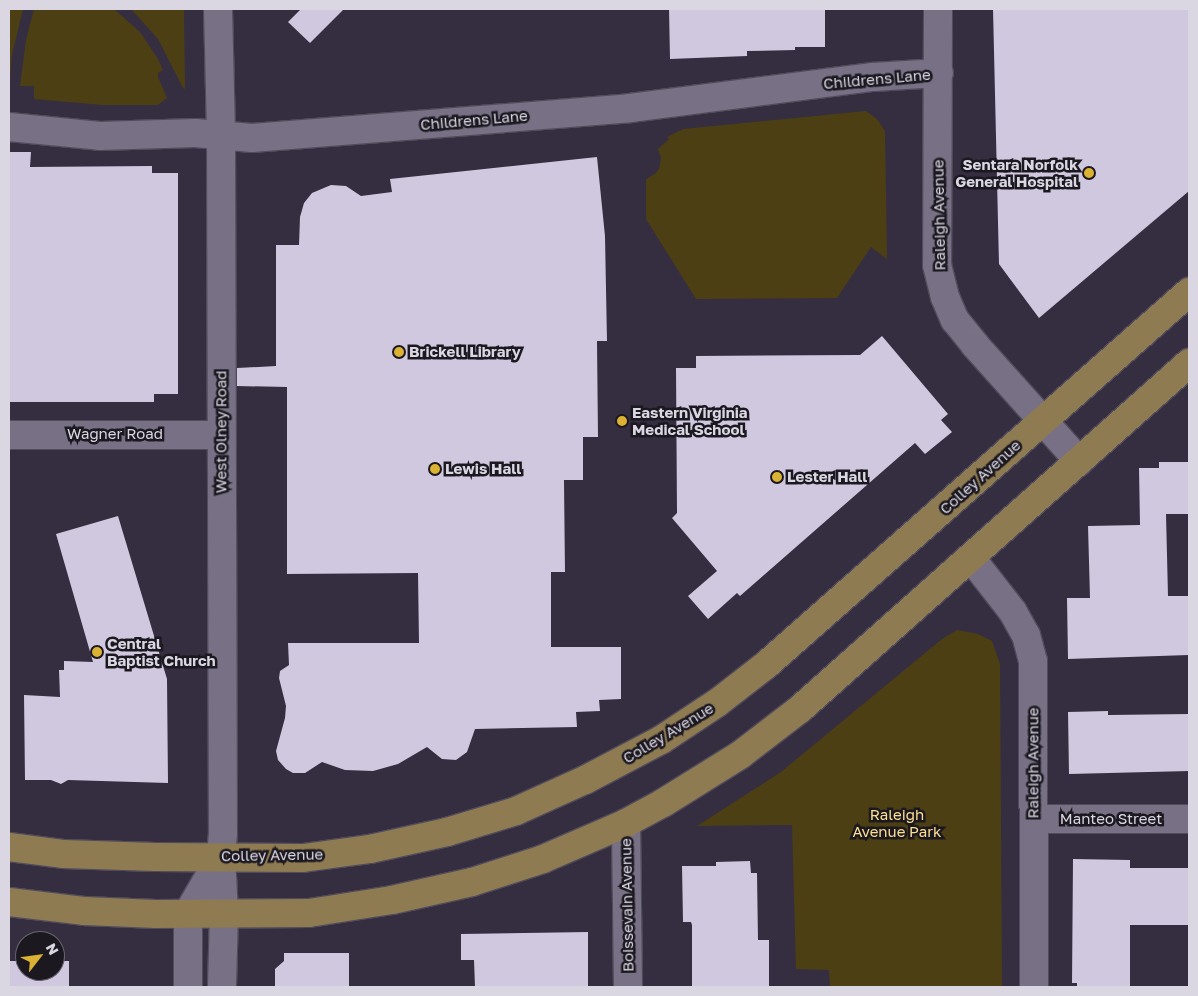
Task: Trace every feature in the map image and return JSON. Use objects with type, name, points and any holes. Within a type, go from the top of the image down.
[{"type":"main road","name":"Colley Avenue","points":[[9,847],[63,854],[303,858],[370,848],[448,832],[516,811],[628,758],[718,702],[766,665],[1189,292]]},
{"type":"main road","points":[[9,902],[85,911],[224,914],[309,913],[401,898],[472,882],[542,859],[626,823],[663,803],[740,755],[800,709],[1189,363]]},
{"type":"street","name":"West Olney Road","points":[[218,9],[221,136],[223,833],[221,856],[224,914],[222,987]]},
{"type":"street","name":"Raleigh Avenue","points":[[938,9],[937,265],[945,297],[955,320],[1079,462]]},
{"type":"street","name":"Childrens Lane","points":[[9,128],[100,136],[195,133],[252,138],[620,108],[873,77],[939,73]]},
{"type":"street","name":"Wagner Road","points":[[9,435],[221,435]]},
{"type":"street","name":"Raleigh Avenue","points":[[970,558],[1012,612],[1026,635],[1033,661],[1034,987]]},
{"type":"street","name":"Manteo Street","points":[[1034,819],[1189,819]]},
{"type":"street","name":"Boissevain Avenue","points":[[626,823],[628,987]]},
{"type":"street","name":"West Olney Road","points":[[188,913],[221,856]]},
{"type":"street","points":[[188,913],[188,987]]},
{"type":"green space","points":[[9,9],[23,9],[12,55],[9,93]]},
{"type":"green space","points":[[34,9],[114,9],[140,32],[158,59],[163,70],[158,73],[158,77],[167,98],[158,105],[103,105],[34,99],[34,86],[20,86],[26,40]]},
{"type":"green space","points":[[131,9],[184,9],[185,89],[158,39]]},
{"type":"green space","points":[[866,111],[877,119],[885,131],[887,259],[871,247],[837,298],[696,299],[646,219],[646,179],[655,174],[659,169],[661,158],[658,149],[669,139],[667,137],[683,129]]},
{"type":"green space","name":"Raleigh Avenue Park","points":[[957,630],[978,634],[992,641],[1000,664],[1002,987],[830,987],[829,970],[796,969],[792,825],[697,826],[781,772],[942,639]]},
{"type":"building","points":[[301,9],[344,9],[310,43],[288,22]]},
{"type":"building","points":[[669,9],[825,9],[825,47],[795,47],[795,50],[747,51],[747,56],[670,59]]},
{"type":"building","name":"Sentara Norfolk General Hospital","points":[[993,9],[1189,9],[1189,191],[1039,318],[999,264]]},
{"type":"building","points":[[9,152],[31,152],[30,167],[152,166],[152,173],[178,173],[178,394],[154,394],[154,402],[9,402]]},
{"type":"building","name":"Lewis Hall","points":[[597,157],[605,236],[607,341],[597,341],[598,437],[583,437],[583,480],[564,480],[565,572],[551,572],[551,647],[621,647],[621,699],[599,700],[600,711],[576,712],[577,727],[475,729],[467,752],[456,760],[442,759],[427,747],[398,764],[373,771],[345,770],[322,762],[305,773],[293,773],[286,769],[278,760],[276,751],[285,718],[286,706],[279,678],[280,671],[289,665],[288,643],[419,643],[418,573],[287,574],[287,387],[237,386],[237,368],[276,366],[276,245],[299,245],[300,217],[304,203],[312,193],[331,185],[346,186],[361,196],[392,192],[390,179]]},
{"type":"building","name":"Lester Hall","points":[[882,336],[948,414],[941,420],[952,432],[925,454],[915,443],[740,596],[737,593],[708,619],[688,596],[717,571],[672,518],[677,513],[676,368],[696,368],[696,356],[860,355]]},
{"type":"building","points":[[1159,462],[1189,462],[1189,514],[1166,514],[1168,596],[1189,596],[1189,655],[1068,659],[1067,598],[1090,598],[1088,526],[1140,525],[1139,468],[1159,468]]},
{"type":"building","points":[[118,516],[167,679],[168,783],[68,780],[61,784],[51,780],[25,780],[24,695],[60,697],[59,670],[64,670],[64,661],[93,662],[56,534]]},
{"type":"building","points":[[1108,711],[1108,715],[1189,714],[1189,771],[1069,774],[1068,712]]},
{"type":"building","points":[[1073,859],[1130,860],[1130,868],[1189,868],[1189,925],[1130,925],[1130,987],[1077,987],[1077,983],[1072,983]]},
{"type":"building","points":[[750,861],[751,873],[757,873],[758,940],[769,940],[769,987],[692,987],[692,925],[691,922],[683,922],[682,866],[716,866],[716,862]]},
{"type":"building","points":[[588,932],[588,987],[475,987],[474,960],[461,960],[461,934]]},
{"type":"building","points":[[284,953],[349,953],[349,987],[275,987],[275,969],[284,961]]},
{"type":"building","points":[[9,961],[15,961],[15,981],[65,981],[65,961],[69,961],[69,987],[9,987]]},
{"type":"place","name":"Sentara Norfolk General Hospital","points":[[1089,173]]},
{"type":"place","name":"Brickell Library","points":[[399,352]]},
{"type":"place","name":"Eastern Virginia Medical School","points":[[622,421]]},
{"type":"place","name":"Lewis Hall","points":[[435,469]]},
{"type":"place","name":"Lester Hall","points":[[777,477]]},
{"type":"place","name":"Central Baptist Church","points":[[97,652]]}]
